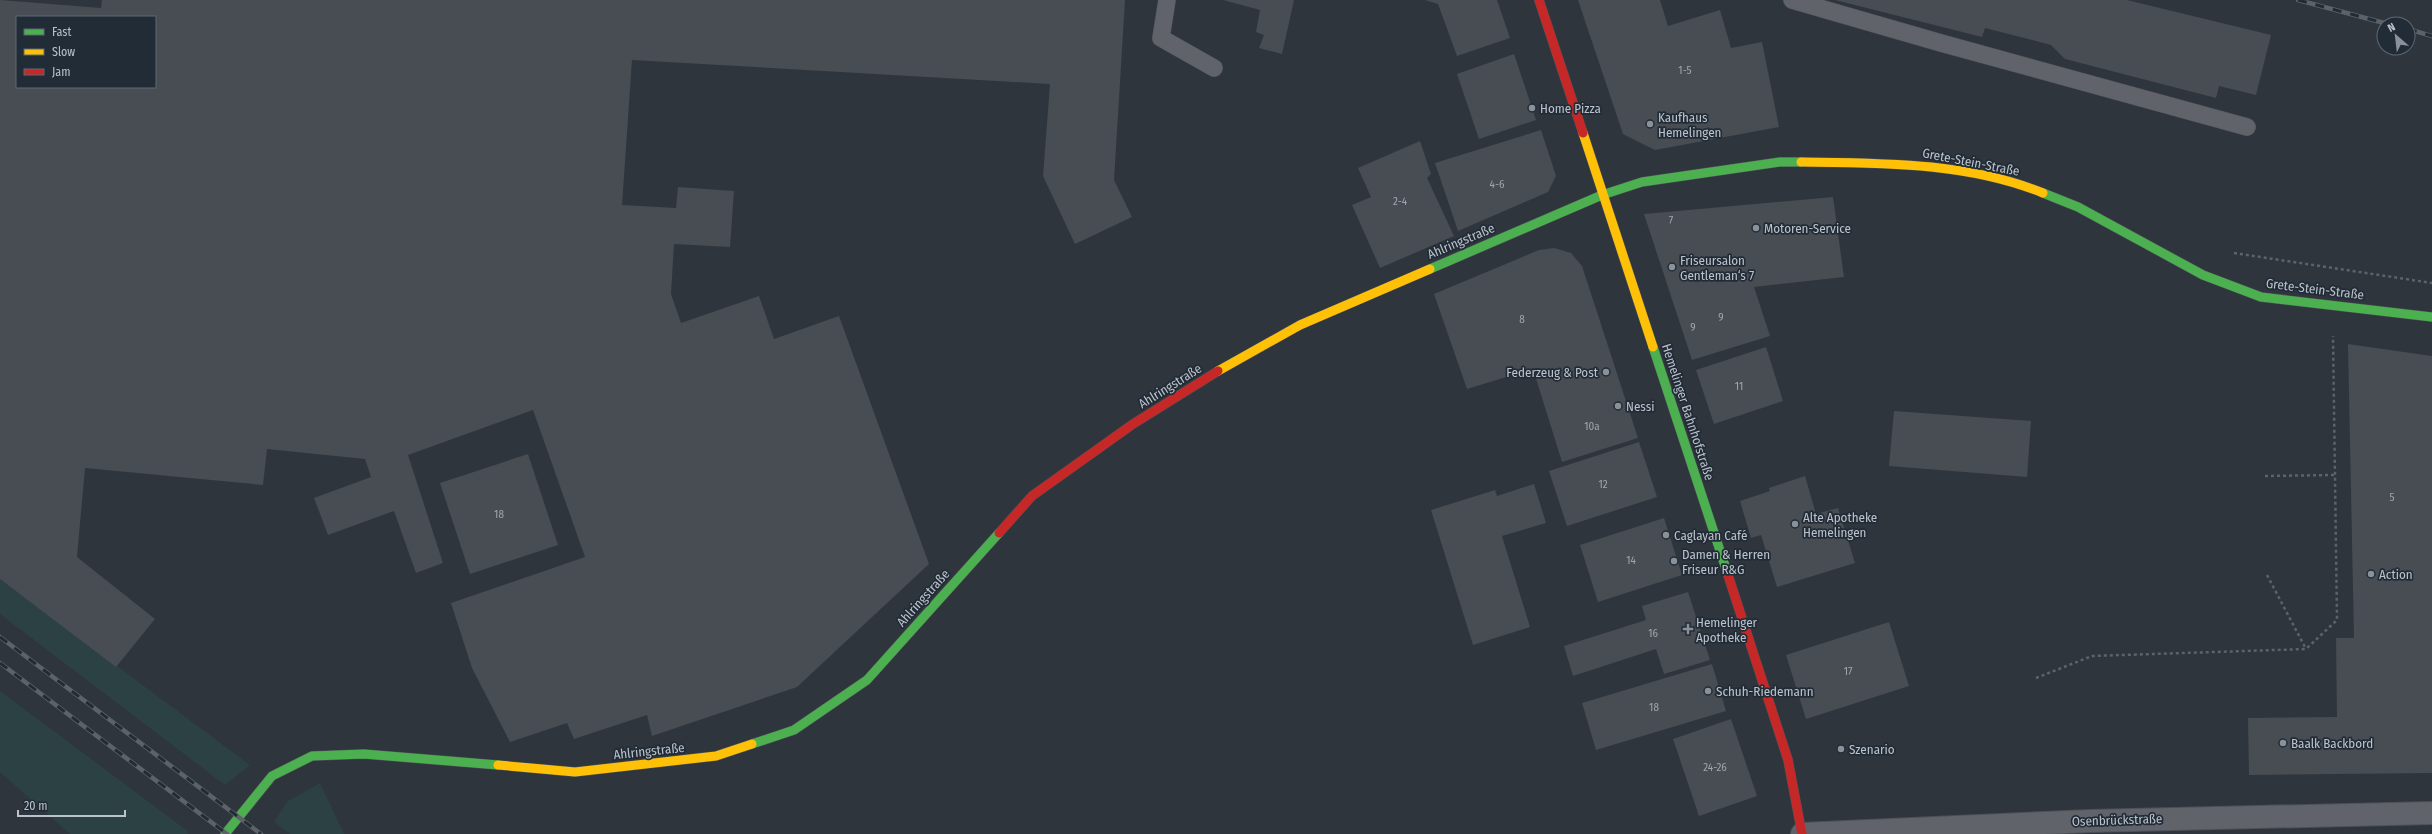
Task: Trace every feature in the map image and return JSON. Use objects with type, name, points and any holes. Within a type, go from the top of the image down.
[{"type":"street","name":"Hemelinger Bahnhofstraße","points":[[1539,0],[1788,760],[1802,834]]},
{"type":"street","name":"Grete-Stein-Straße","points":[[1602,195],[1642,182],[1780,162],[1904,163],[2014,181],[2078,207],[2203,275],[2261,297],[2432,317]]},
{"type":"street","name":"Ahlringstraße","points":[[225,834],[272,776],[312,756],[364,754],[575,772],[716,756],[794,730],[867,680],[1032,496],[1133,424],[1233,362],[1300,325],[1602,195]]},
{"type":"street","name":"Osenbrückstraße","points":[[1802,834],[2098,821],[2432,813]]},
{"type":"lane","points":[[1167,0],[1160,38],[1214,68]]},
{"type":"lane","points":[[1792,0],[1941,43],[2247,126]]},
{"type":"path","points":[[2227,252],[2432,283]]},
{"type":"path","points":[[2036,678],[2092,656],[2306,649],[2337,620],[2333,305]]},
{"type":"path","points":[[2265,476],[2335,475]]},
{"type":"path","points":[[2268,575],[2306,649]]},
{"type":"green space","points":[[0,579],[250,765],[225,785],[0,614]]},
{"type":"green space","points":[[0,691],[189,832],[187,834],[70,834],[0,772]]},
{"type":"green space","points":[[320,783],[344,834],[290,834],[274,822],[288,801]]},
{"type":"building","points":[[0,0],[101,8],[102,0],[1125,0],[1114,180],[1132,217],[1075,244],[1043,176],[1050,84],[632,60],[622,205],[676,208],[678,187],[734,191],[730,247],[674,244],[671,294],[681,323],[759,296],[774,339],[839,316],[929,564],[797,687],[652,736],[647,715],[574,739],[567,723],[510,742],[472,668],[451,603],[585,557],[533,410],[408,455],[443,563],[416,573],[394,511],[328,535],[314,498],[371,477],[365,459],[267,449],[263,485],[85,468],[77,557],[155,619],[116,667],[0,579]]},
{"type":"building","points":[[1223,0],[1294,0],[1282,54],[1259,48],[1264,35],[1256,32],[1260,10]]},
{"type":"building","points":[[1425,0],[1497,0],[1510,38],[1457,56],[1438,4]]},
{"type":"building","points":[[1578,0],[1660,0],[1668,26],[1720,10],[1731,48],[1762,42],[1779,127],[1655,150],[1623,134]]},
{"type":"building","points":[[1835,0],[2127,0],[2271,35],[2256,95],[2219,86],[2216,98],[2065,59],[2051,45],[1985,28],[1982,37]]},
{"type":"building","points":[[1514,54],[1536,120],[1479,139],[1457,74]]},
{"type":"building","points":[[1541,130],[1556,176],[1548,192],[1458,231],[1435,163]]},
{"type":"building","points":[[1420,141],[1431,174],[1427,178],[1454,236],[1380,268],[1352,205],[1371,197],[1358,168]]},
{"type":"building","points":[[1833,197],[1844,277],[1754,287],[1770,336],[1692,360],[1644,214]]},
{"type":"building","points":[[1554,248],[1571,253],[1582,266],[1638,438],[1562,462],[1533,369],[1467,389],[1434,294],[1539,250]]},
{"type":"building","points":[[2348,344],[2432,356],[2432,773],[2249,775],[2248,718],[2337,717],[2336,638],[2354,638]]},
{"type":"building","points":[[1766,347],[1783,401],[1714,424],[1696,370]]},
{"type":"building","points":[[1894,411],[2031,421],[2027,477],[1889,466]]},
{"type":"building","points":[[1639,442],[1657,497],[1567,526],[1549,471]]},
{"type":"building","points":[[528,454],[558,545],[470,574],[440,483]]},
{"type":"building","name":"Alte Apotheke Hemelingen","points":[[1805,476],[1816,514],[1838,508],[1855,563],[1777,587],[1761,535],[1751,538],[1740,501],[1770,491],[1769,488]]},
{"type":"building","points":[[1534,484],[1546,523],[1502,536],[1530,627],[1473,645],[1431,510],[1495,490],[1497,496]]},
{"type":"building","points":[[1664,518],[1682,575],[1598,602],[1580,545]]},
{"type":"building","points":[[1688,592],[1710,660],[1664,674],[1656,649],[1573,676],[1564,646],[1646,620],[1642,606]]},
{"type":"building","points":[[1889,622],[1909,686],[1806,719],[1786,655]]},
{"type":"building","points":[[1712,664],[1726,711],[1596,750],[1582,703]]},
{"type":"building","points":[[1731,719],[1757,796],[1699,816],[1673,739]]},
{"type":"railway","points":[[2298,0],[2376,21]]},
{"type":"railway","points":[[2416,31],[2432,36]]},
{"type":"railway","points":[[0,637],[261,834]]},
{"type":"railway","points":[[0,663],[227,834]]},
{"type":"traffic: fast","points":[[1430,269],[1602,195],[1642,182],[1780,162],[1801,162]]},
{"type":"traffic: fast","points":[[2043,193],[2078,207],[2203,275],[2261,297],[2432,317]]},
{"type":"traffic: fast","points":[[1653,347],[1727,572]]},
{"type":"traffic: fast","points":[[752,744],[794,730],[867,680],[999,533]]},
{"type":"traffic: fast","points":[[225,834],[272,776],[312,756],[364,754],[498,765]]},
{"type":"traffic: slow","points":[[1583,133],[1653,347]]},
{"type":"traffic: slow","points":[[1801,162],[1924,166],[1985,175],[2043,193]]},
{"type":"traffic: slow","points":[[1218,371],[1300,325],[1430,269]]},
{"type":"traffic: slow","points":[[498,765],[575,772],[716,756],[752,744]]},
{"type":"traffic: jam","points":[[1539,0],[1583,133]]},
{"type":"traffic: jam","points":[[999,533],[1032,496],[1133,424],[1218,371]]},
{"type":"traffic: jam","points":[[1727,572],[1788,760],[1802,834]]},
{"type":"place","name":"Home Pizza","points":[[1532,108]]},
{"type":"place","name":"Kaufhaus Hemelingen","points":[[1650,124]]},
{"type":"place","name":"Motoren-Service","points":[[1756,228]]},
{"type":"place","name":"Friseursalon Gentleman‘s 7","points":[[1672,267]]},
{"type":"place","name":"Federzeug & Post","points":[[1606,372]]},
{"type":"place","name":"Nessi","points":[[1618,406]]},
{"type":"place","name":"Alte Apotheke Hemelingen","points":[[1795,524]]},
{"type":"place","name":"Caglayan Café","points":[[1666,535]]},
{"type":"place","name":"Damen & Herren Friseur R&G","points":[[1674,561]]},
{"type":"place","name":"Action","points":[[2371,574]]},
{"type":"place","name":"Hemelinger Apotheke","points":[[1688,629]]},
{"type":"place","name":"Schuh-Riedemann","points":[[1708,691]]},
{"type":"place","name":"Baalk Backbord","points":[[2283,743]]},
{"type":"place","name":"Szenario","points":[[1841,749]]}]
